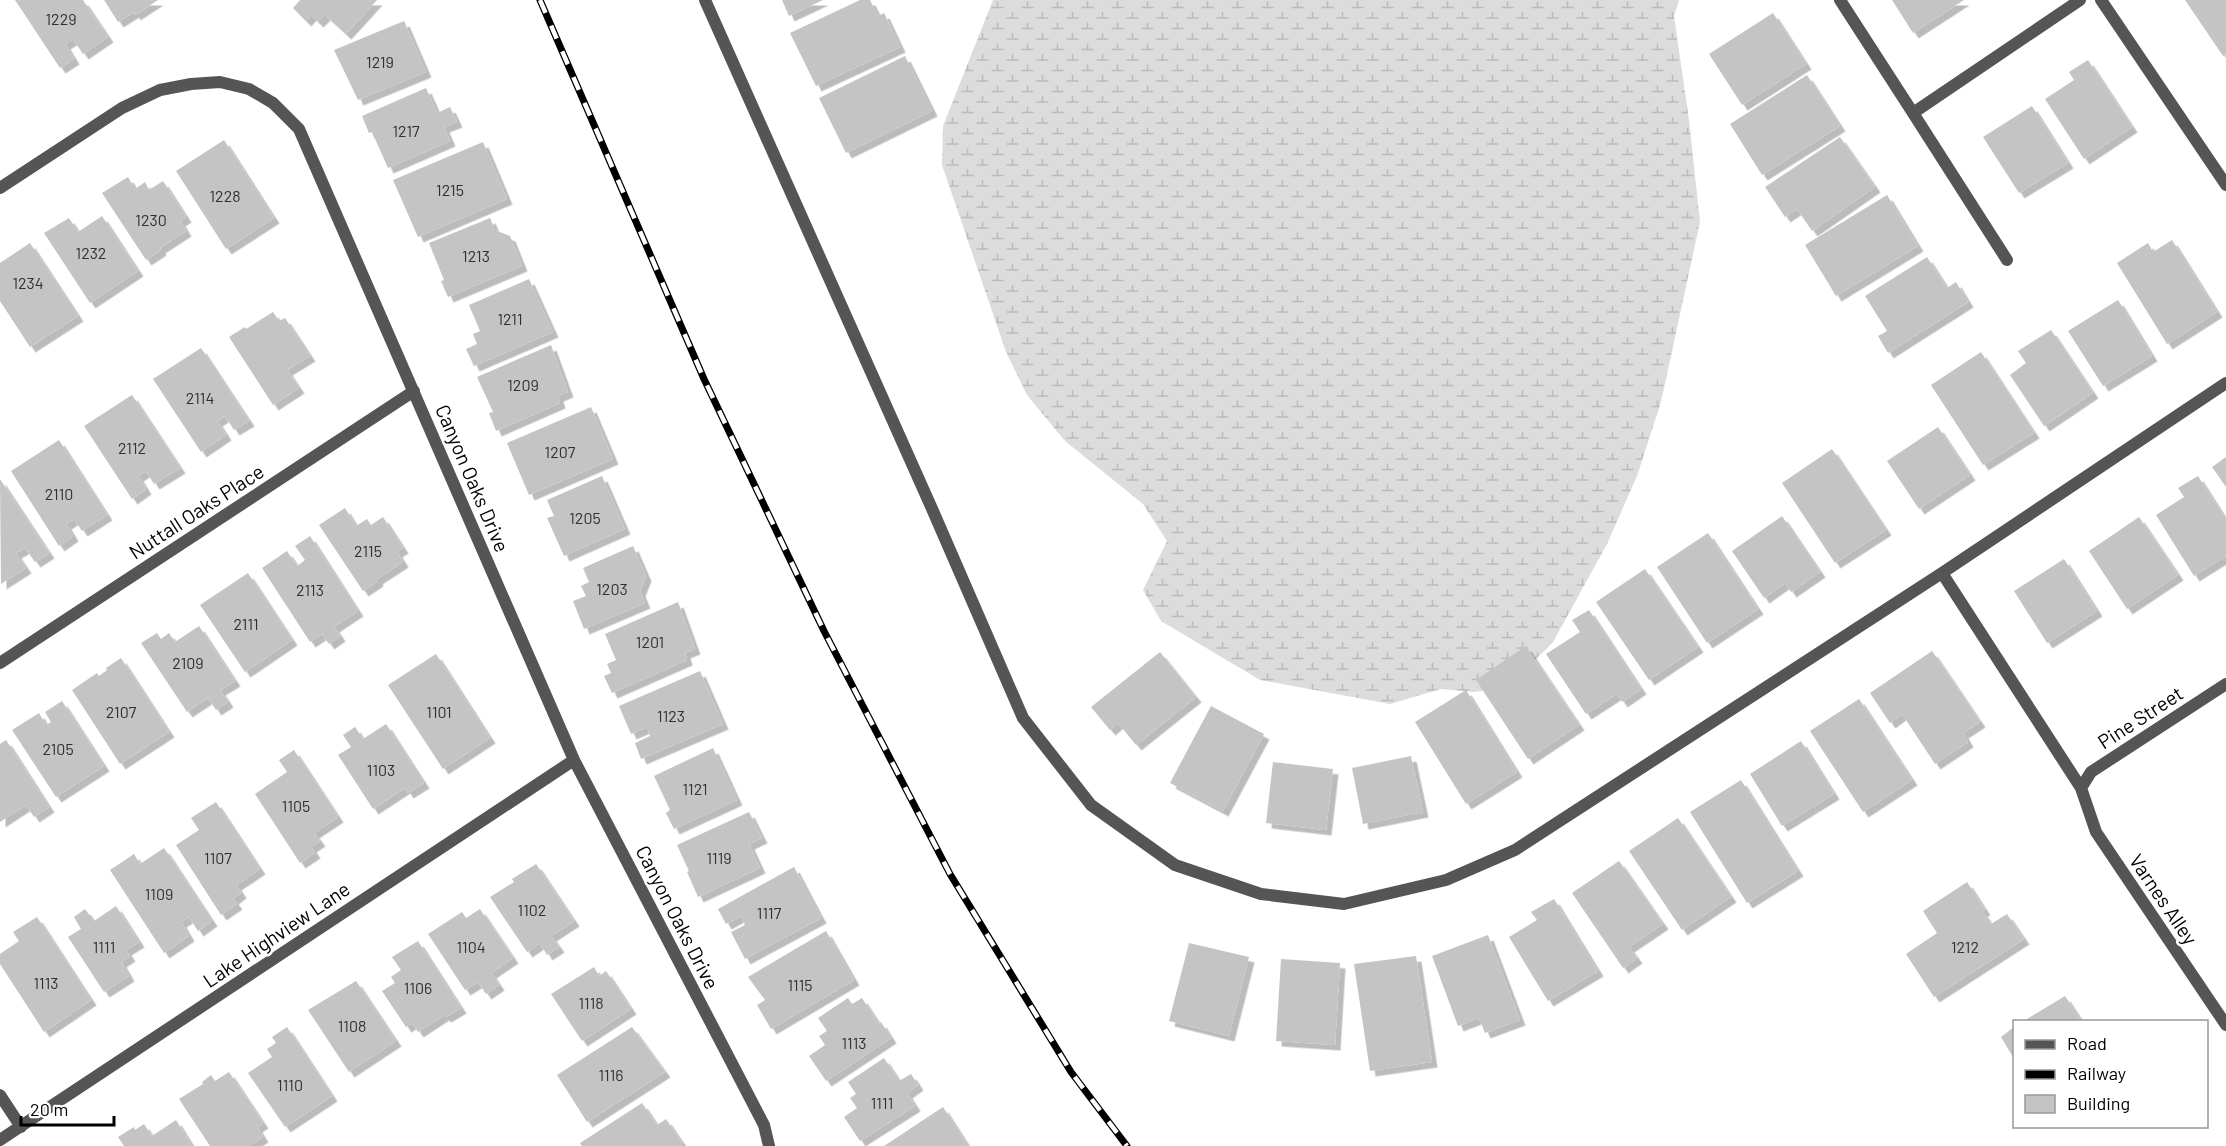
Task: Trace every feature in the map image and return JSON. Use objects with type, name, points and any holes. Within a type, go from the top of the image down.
[{"type":"street","points":[[705,0],[1023,718],[1091,805],[1175,865],[1261,894],[1344,904],[1446,880],[1515,850],[1942,573],[2226,383]]},
{"type":"street","points":[[1839,0],[2007,260]]},
{"type":"street","points":[[1912,113],[2080,0]]},
{"type":"street","points":[[2101,0],[2226,185]]},
{"type":"street","name":"Canyon Oaks Drive","points":[[0,188],[122,108],[160,90],[191,84],[220,82],[249,89],[273,103],[299,129],[574,760],[764,1125],[769,1146]]},
{"type":"street","name":"Nuttall Oaks Place","points":[[0,663],[414,391]]},
{"type":"street","name":"Varnes Alley","points":[[1942,573],[2081,788],[2096,832],[2226,1025]]},
{"type":"street","name":"Pine Street","points":[[2081,788],[2091,772],[2226,684]]},
{"type":"street","name":"Lake Highview Lane","points":[[0,1140],[574,760]]},
{"type":"street","points":[[0,1095],[21,1127]]},
{"type":"green space","points":[[993,0],[1679,0],[1674,16],[1689,120],[1700,222],[1661,402],[1637,476],[1607,544],[1553,642],[1508,687],[1474,692],[1441,689],[1390,704],[1260,680],[1161,621],[1143,590],[1167,541],[1143,504],[1065,441],[1027,395],[1006,352],[942,165],[943,126]]},
{"type":"building","points":[[15,0],[83,0],[108,37],[83,54],[73,39],[65,44],[74,59],[60,68]]},
{"type":"building","points":[[104,0],[158,0],[135,15],[134,12],[118,22]]},
{"type":"building","points":[[300,0],[377,0],[346,34],[325,15],[318,22],[311,15],[306,21],[293,8]]},
{"type":"building","points":[[782,0],[823,0],[789,16]]},
{"type":"building","points":[[860,0],[870,0],[878,16],[884,13],[900,47],[816,86],[790,33]]},
{"type":"building","points":[[1892,0],[1964,0],[1913,33]]},
{"type":"building","points":[[2185,0],[2226,0],[2226,54],[2223,56]]},
{"type":"building","points":[[1773,13],[1806,64],[1742,105],[1709,54]]},
{"type":"building","points":[[404,21],[426,72],[358,100],[334,50]]},
{"type":"building","points":[[905,56],[932,111],[846,153],[819,98]]},
{"type":"building","points":[[2088,60],[2132,127],[2084,159],[2045,99],[2074,80],[2069,72]]},
{"type":"building","points":[[1807,75],[1840,126],[1762,175],[1730,124]]},
{"type":"building","points":[[426,88],[437,113],[450,107],[457,122],[444,127],[450,141],[388,168],[362,116]]},
{"type":"building","points":[[2032,106],[2068,163],[2019,193],[1983,137]]},
{"type":"building","points":[[1840,137],[1875,187],[1812,231],[1797,209],[1785,217],[1765,187]]},
{"type":"building","points":[[224,140],[274,218],[226,249],[176,171]]},
{"type":"building","points":[[483,142],[507,199],[418,237],[393,180]]},
{"type":"building","points":[[128,177],[135,189],[145,182],[149,190],[163,181],[186,217],[180,221],[186,231],[146,260],[102,193]]},
{"type":"building","points":[[1887,195],[1918,246],[1836,296],[1805,245]]},
{"type":"building","points":[[102,216],[138,271],[90,303],[44,233],[69,218],[78,232]]},
{"type":"building","points":[[490,218],[495,230],[510,236],[522,266],[448,297],[441,281],[444,280],[429,243]]},
{"type":"building","points":[[2172,240],[2217,312],[2167,344],[2117,263],[2148,243],[2153,252]]},
{"type":"building","points":[[30,243],[78,316],[30,347],[0,301],[0,263]]},
{"type":"building","points":[[1927,257],[1947,288],[1956,282],[1968,302],[1888,353],[1878,336],[1887,331],[1865,296]]},
{"type":"building","points":[[529,279],[553,332],[474,366],[466,349],[477,344],[473,334],[480,331],[469,305]]},
{"type":"building","points":[[2118,300],[2152,356],[2103,386],[2068,331]]},
{"type":"building","points":[[273,312],[279,321],[285,318],[310,356],[287,370],[299,388],[273,405],[229,337]]},
{"type":"building","points":[[2051,330],[2093,393],[2044,426],[2010,375],[2026,363],[2018,351]]},
{"type":"building","points":[[551,345],[568,392],[558,396],[560,403],[496,431],[489,413],[493,412],[477,377]]},
{"type":"building","points":[[201,348],[249,421],[234,430],[225,416],[217,421],[226,435],[201,452],[153,379]]},
{"type":"building","points":[[1981,352],[2034,433],[1983,465],[1931,385]]},
{"type":"building","points":[[132,395],[180,468],[154,484],[146,471],[138,476],[146,489],[132,499],[84,426]]},
{"type":"building","points":[[591,407],[613,459],[529,495],[507,443]]},
{"type":"building","points":[[1938,427],[1970,475],[1919,509],[1887,461]]},
{"type":"building","points":[[59,440],[107,515],[82,531],[74,519],[66,524],[73,536],[59,546],[11,471]]},
{"type":"building","points":[[1832,449],[1886,530],[1835,563],[1782,483]]},
{"type":"building","points":[[2226,457],[2226,487],[2212,467]]},
{"type":"building","points":[[602,476],[625,529],[564,556],[547,518],[554,516],[547,500]]},
{"type":"building","points":[[2198,476],[2226,520],[2226,556],[2194,576],[2156,515],[2184,497],[2178,488]]},
{"type":"building","points":[[0,479],[49,553],[35,562],[25,548],[16,553],[26,568],[1,584]]},
{"type":"building","points":[[345,508],[356,526],[367,519],[371,525],[383,517],[403,548],[397,552],[403,562],[363,591],[319,525]]},
{"type":"building","points":[[1782,516],[1820,572],[1791,592],[1785,583],[1764,598],[1732,551]]},
{"type":"building","points":[[2139,517],[2178,575],[2127,609],[2089,551]]},
{"type":"building","points":[[1708,533],[1758,609],[1707,643],[1657,567]]},
{"type":"building","points":[[310,536],[358,611],[334,627],[340,636],[329,644],[322,634],[310,642],[262,568],[287,551],[297,566],[305,560],[295,546]]},
{"type":"building","points":[[633,546],[646,576],[640,591],[645,603],[584,629],[573,601],[586,596],[581,586],[589,582],[583,568]]},
{"type":"building","points":[[2064,559],[2097,611],[2047,643],[2014,591]]},
{"type":"building","points":[[1645,569],[1698,647],[1649,680],[1596,602]]},
{"type":"building","points":[[248,573],[292,640],[245,672],[200,605]]},
{"type":"building","points":[[678,602],[695,649],[685,653],[687,660],[612,693],[604,676],[611,673],[607,664],[616,660],[605,634]]},
{"type":"building","points":[[1589,610],[1641,689],[1622,702],[1617,694],[1586,714],[1546,654],[1580,632],[1572,620]]},
{"type":"building","points":[[199,626],[235,681],[220,690],[228,702],[216,710],[208,698],[187,712],[141,643],[157,633],[161,639],[169,633],[175,642]]},
{"type":"building","points":[[1526,646],[1579,725],[1528,759],[1476,680]]},
{"type":"building","points":[[1932,651],[1980,722],[1963,733],[1968,742],[1935,764],[1902,714],[1890,723],[1870,693]]},
{"type":"building","points":[[1160,652],[1196,697],[1136,745],[1118,723],[1110,730],[1091,707]]},
{"type":"building","points":[[436,654],[490,738],[443,769],[388,685]]},
{"type":"building","points":[[121,658],[169,732],[120,764],[72,690],[97,673],[99,676]]},
{"type":"building","points":[[700,671],[723,724],[641,759],[635,743],[650,736],[647,727],[631,734],[619,706]]},
{"type":"building","points":[[1466,690],[1517,772],[1466,804],[1415,722]]},
{"type":"building","points":[[1859,699],[1912,780],[1863,812],[1810,731]]},
{"type":"building","points":[[62,701],[104,766],[56,797],[12,730],[39,713],[46,725],[51,722],[45,712]]},
{"type":"building","points":[[1211,706],[1264,734],[1223,811],[1170,783]]},
{"type":"building","points":[[386,724],[424,783],[408,793],[405,788],[373,809],[338,755],[351,747],[343,735],[355,727],[363,739]]},
{"type":"building","points":[[6,740],[49,807],[34,817],[26,805],[0,822],[0,744]]},
{"type":"building","points":[[1801,741],[1834,794],[1782,826],[1750,774]]},
{"type":"building","points":[[713,748],[737,800],[674,829],[666,813],[670,810],[654,776]]},
{"type":"building","points":[[294,750],[338,817],[314,833],[320,841],[311,847],[315,853],[300,863],[255,794],[287,772],[279,760]]},
{"type":"building","points":[[1411,756],[1423,812],[1363,824],[1352,768]]},
{"type":"building","points":[[1273,762],[1333,769],[1326,830],[1266,823]]},
{"type":"building","points":[[1741,780],[1798,871],[1747,903],[1690,812]]},
{"type":"building","points":[[216,802],[260,869],[236,885],[241,893],[233,899],[237,904],[221,915],[176,845],[199,830],[191,818]]},
{"type":"building","points":[[749,812],[762,838],[749,844],[760,868],[698,897],[677,845]]},
{"type":"building","points":[[1678,818],[1731,897],[1682,930],[1629,851]]},
{"type":"building","points":[[164,848],[212,921],[198,931],[189,917],[181,922],[189,936],[164,953],[110,870],[134,854],[140,864]]},
{"type":"building","points":[[1619,861],[1663,924],[1629,947],[1637,958],[1623,968],[1572,893]]},
{"type":"building","points":[[536,864],[574,921],[551,936],[559,947],[547,955],[540,943],[527,952],[490,897],[514,882],[512,879]]},
{"type":"building","points":[[794,867],[821,918],[745,959],[731,932],[745,925],[741,916],[726,924],[718,909]]},
{"type":"building","points":[[1967,882],[1991,924],[2007,914],[2024,939],[1934,997],[1906,954],[1937,933],[1923,911]]},
{"type":"building","points":[[1554,899],[1598,971],[1548,1001],[1509,937],[1537,920],[1531,912]]},
{"type":"building","points":[[116,906],[139,942],[126,950],[130,956],[121,962],[129,976],[104,992],[68,937],[81,929],[74,917],[85,909],[94,921]]},
{"type":"building","points":[[480,909],[513,958],[491,973],[499,985],[486,994],[478,982],[465,990],[428,934],[462,912],[466,918]]},
{"type":"building","points":[[37,917],[91,1000],[44,1032],[0,964],[0,954],[19,941],[13,932]]},
{"type":"building","points":[[826,931],[854,980],[771,1029],[757,1005],[765,1000],[748,977]]},
{"type":"building","points":[[1488,935],[1520,1020],[1485,1033],[1479,1018],[1458,1026],[1432,956]]},
{"type":"building","points":[[418,941],[461,1008],[446,1017],[444,1015],[418,1032],[412,1023],[406,1027],[382,991],[395,983],[391,977],[401,970],[392,957]]},
{"type":"building","points":[[1189,943],[1249,957],[1229,1036],[1169,1021]]},
{"type":"building","points":[[1416,956],[1432,1062],[1370,1071],[1354,964]]},
{"type":"building","points":[[1281,959],[1340,963],[1335,1045],[1276,1041]]},
{"type":"building","points":[[594,967],[599,976],[606,971],[631,1009],[582,1041],[551,994]]},
{"type":"building","points":[[356,981],[396,1041],[349,1072],[308,1010]]},
{"type":"building","points":[[2065,996],[2080,1019],[2079,1020],[2025,1020]]},
{"type":"building","points":[[848,998],[852,1004],[862,998],[891,1038],[826,1081],[809,1056],[825,1045],[819,1036],[827,1031],[818,1018]]},
{"type":"building","points":[[287,1027],[332,1096],[285,1127],[248,1073],[272,1057],[267,1049],[276,1043],[272,1037]]},
{"type":"building","points":[[632,1027],[665,1072],[587,1122],[557,1075]]},
{"type":"building","points":[[2013,1028],[2013,1057],[2001,1037]]},
{"type":"building","points":[[884,1058],[899,1081],[911,1074],[918,1085],[907,1093],[915,1106],[860,1141],[844,1117],[857,1108],[850,1098],[856,1094],[848,1082]]},
{"type":"building","points":[[229,1072],[263,1123],[257,1127],[263,1137],[249,1146],[210,1146],[179,1099],[203,1084],[202,1082],[211,1075],[215,1081]]},
{"type":"building","points":[[642,1103],[657,1125],[666,1119],[683,1144],[680,1146],[582,1146],[580,1143]]},
{"type":"building","points":[[943,1107],[968,1146],[884,1146]]},
{"type":"building","points":[[176,1120],[192,1146],[124,1146],[118,1137],[144,1124],[152,1136]]},
{"type":"railway","points":[[540,0],[704,379],[824,631],[950,874],[1071,1072],[1127,1146]]}]
